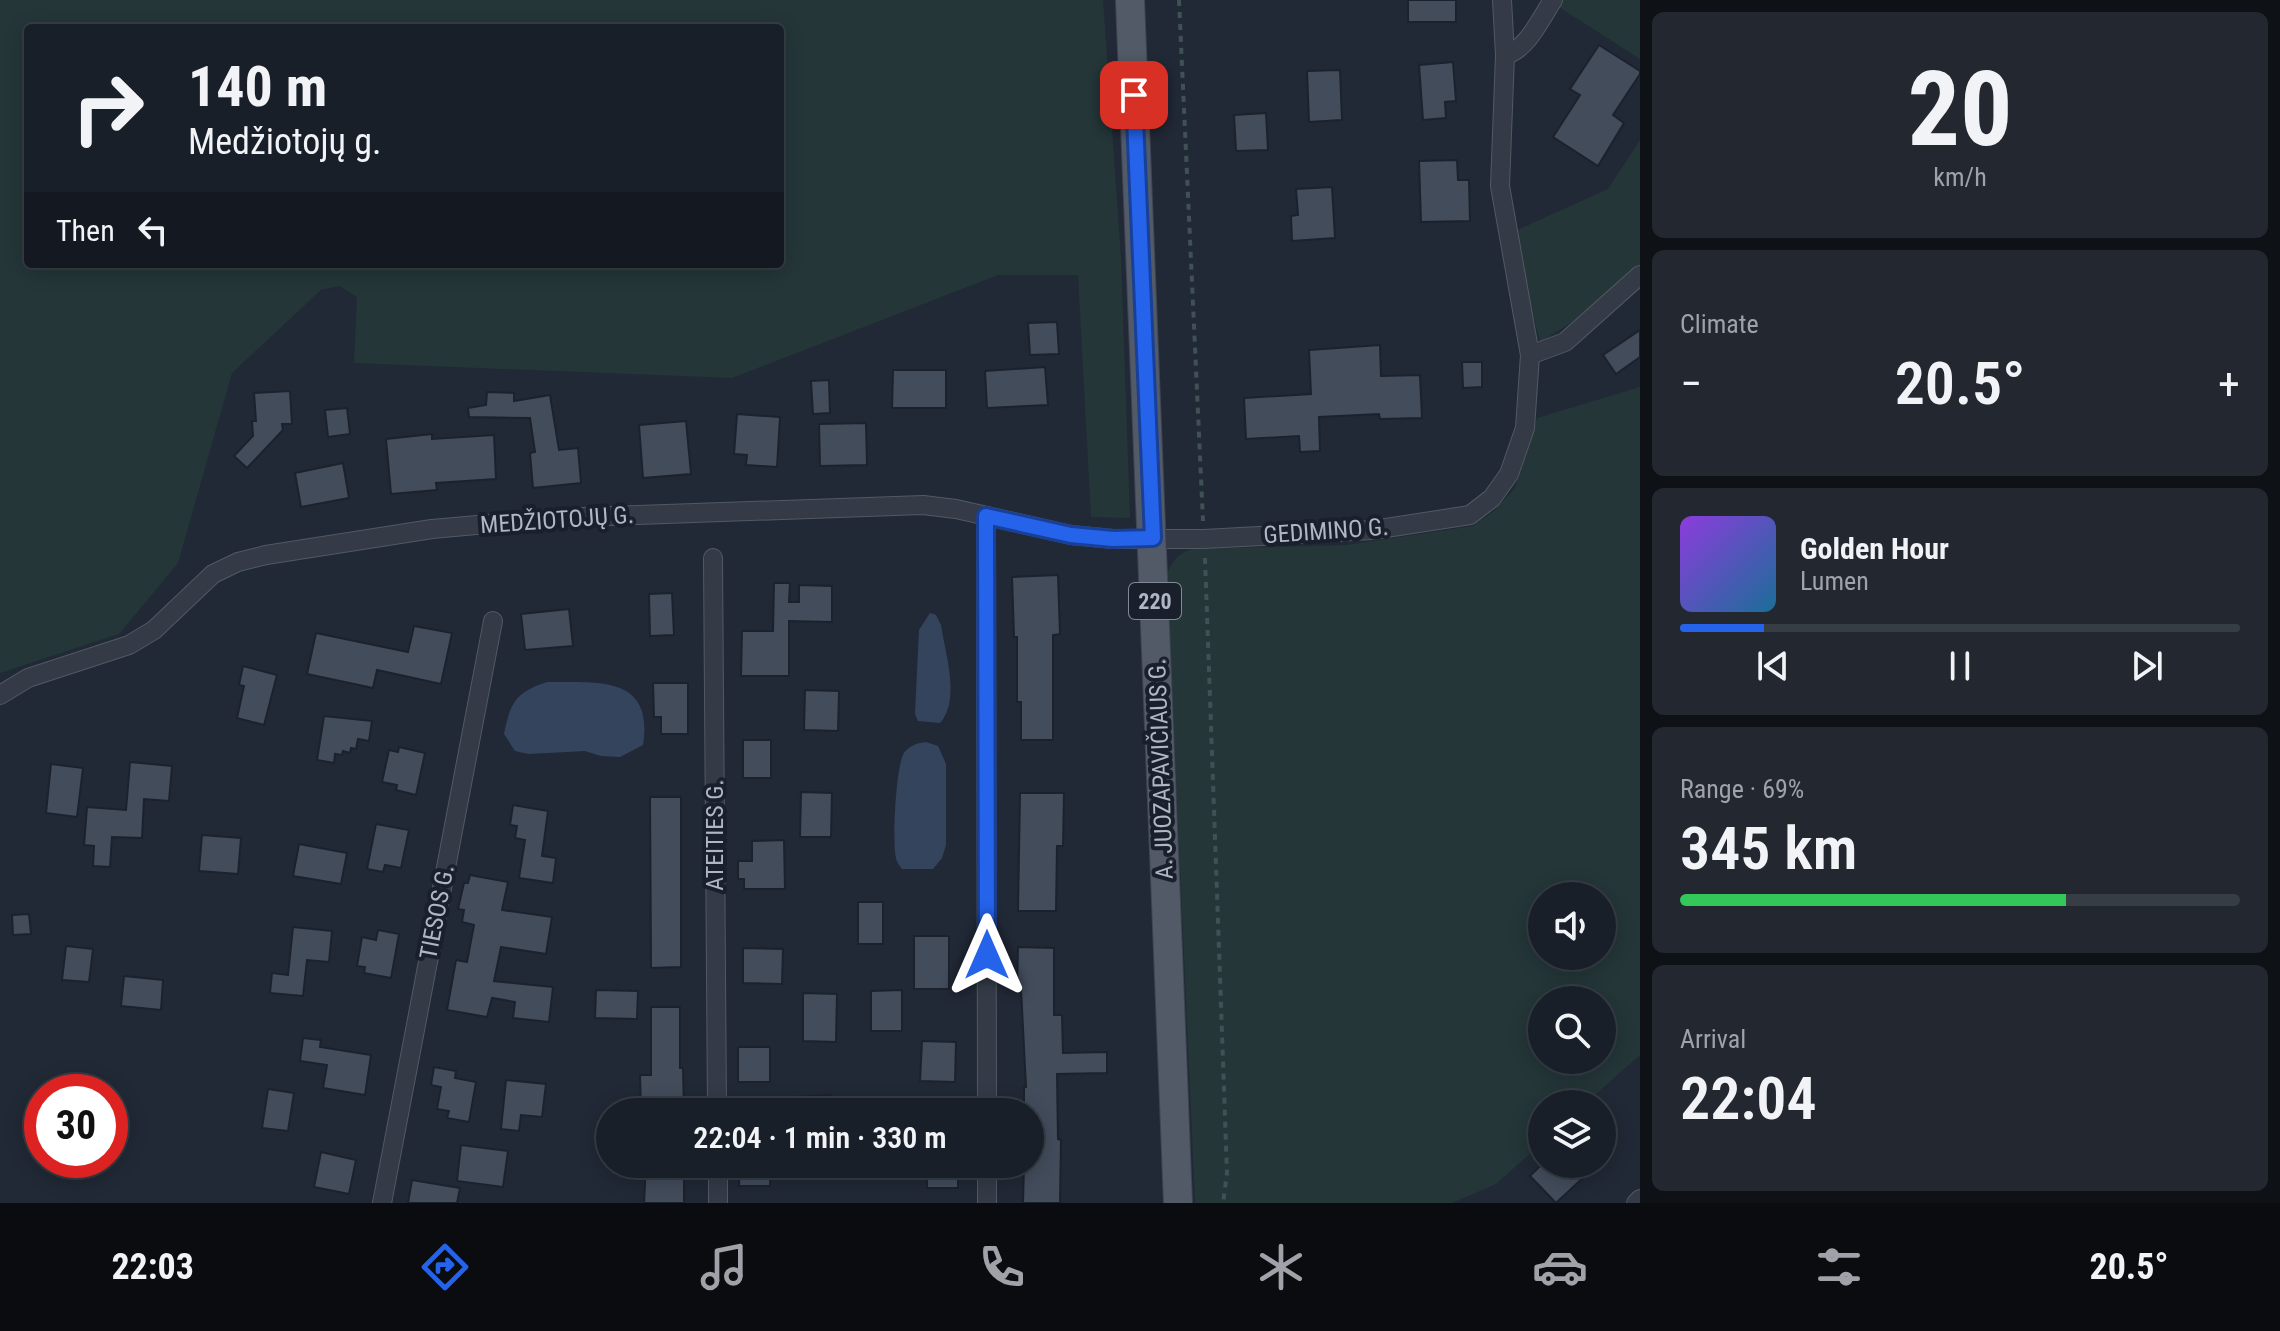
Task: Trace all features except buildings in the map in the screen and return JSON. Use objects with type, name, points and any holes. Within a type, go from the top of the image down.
[{"type":"main road","name":"A. JUOZAPAVIČIAUS G.","points":[[1130,0],[1178,1203]]},
{"type":"street","points":[[1502,0],[1505,55],[1500,186],[1530,355],[1565,342],[1640,275]]},
{"type":"street","points":[[1505,55],[1521,46],[1553,0]]},
{"type":"street","name":"GEDIMINO G.","points":[[1153,538],[1204,539],[1373,530],[1470,515],[1492,498],[1509,474],[1525,428],[1530,355]]},
{"type":"street","name":"MEDŽIOTOJŲ G.","points":[[0,695],[28,678],[129,645],[154,630],[213,574],[238,562],[432,529],[554,518],[923,505],[956,509],[1071,535],[1113,539],[1153,538]]},
{"type":"street","points":[[986,516],[987,1098]]},
{"type":"street","name":"ATEITIES G.","points":[[713,558],[717,1098]]},
{"type":"street","name":"TIESOS G.","points":[[382,1203],[493,621]]},
{"type":"street","points":[[718,1178],[718,1203]]},
{"type":"street","points":[[987,1178],[987,1203]]},
{"type":"path","points":[[1179,0],[1204,539],[1227,1173],[1223,1203]]},
{"type":"shaded area","points":[[0,0],[1103,0],[1121,258],[1130,518],[1091,517],[1078,275],[998,275],[732,378],[354,363],[357,297],[339,286],[321,290],[232,373],[178,563],[119,634],[0,673]]},
{"type":"shaded area","points":[[1563,0],[1640,0],[1640,59],[1559,7]]},
{"type":"shaded area","points":[[1640,140],[1640,265],[1577,319],[1540,342],[1513,232],[1608,189]]},
{"type":"shaded area","points":[[1640,387],[1640,1055],[1601,1090],[1528,1090],[1528,1155],[1496,1184],[1452,1203],[1195,1203],[1167,573],[1177,558],[1192,549],[1346,545],[1473,526],[1493,512],[1515,488],[1537,418]]},
{"type":"water","points":[[930,613],[936,615],[941,625],[950,676],[950,702],[940,723],[918,721],[915,714],[919,630]]},
{"type":"water","points":[[547,682],[602,684],[618,687],[630,694],[640,705],[644,722],[643,745],[620,757],[585,751],[528,754],[515,751],[504,734],[512,707],[528,690]]},
{"type":"water","points":[[926,742],[938,746],[946,764],[946,845],[942,858],[933,869],[902,869],[896,858],[894,837],[901,760],[906,750]]},
{"type":"route","points":[[987,955],[986,516],[1071,535],[1113,539],[1153,538],[1134,95]]}]
